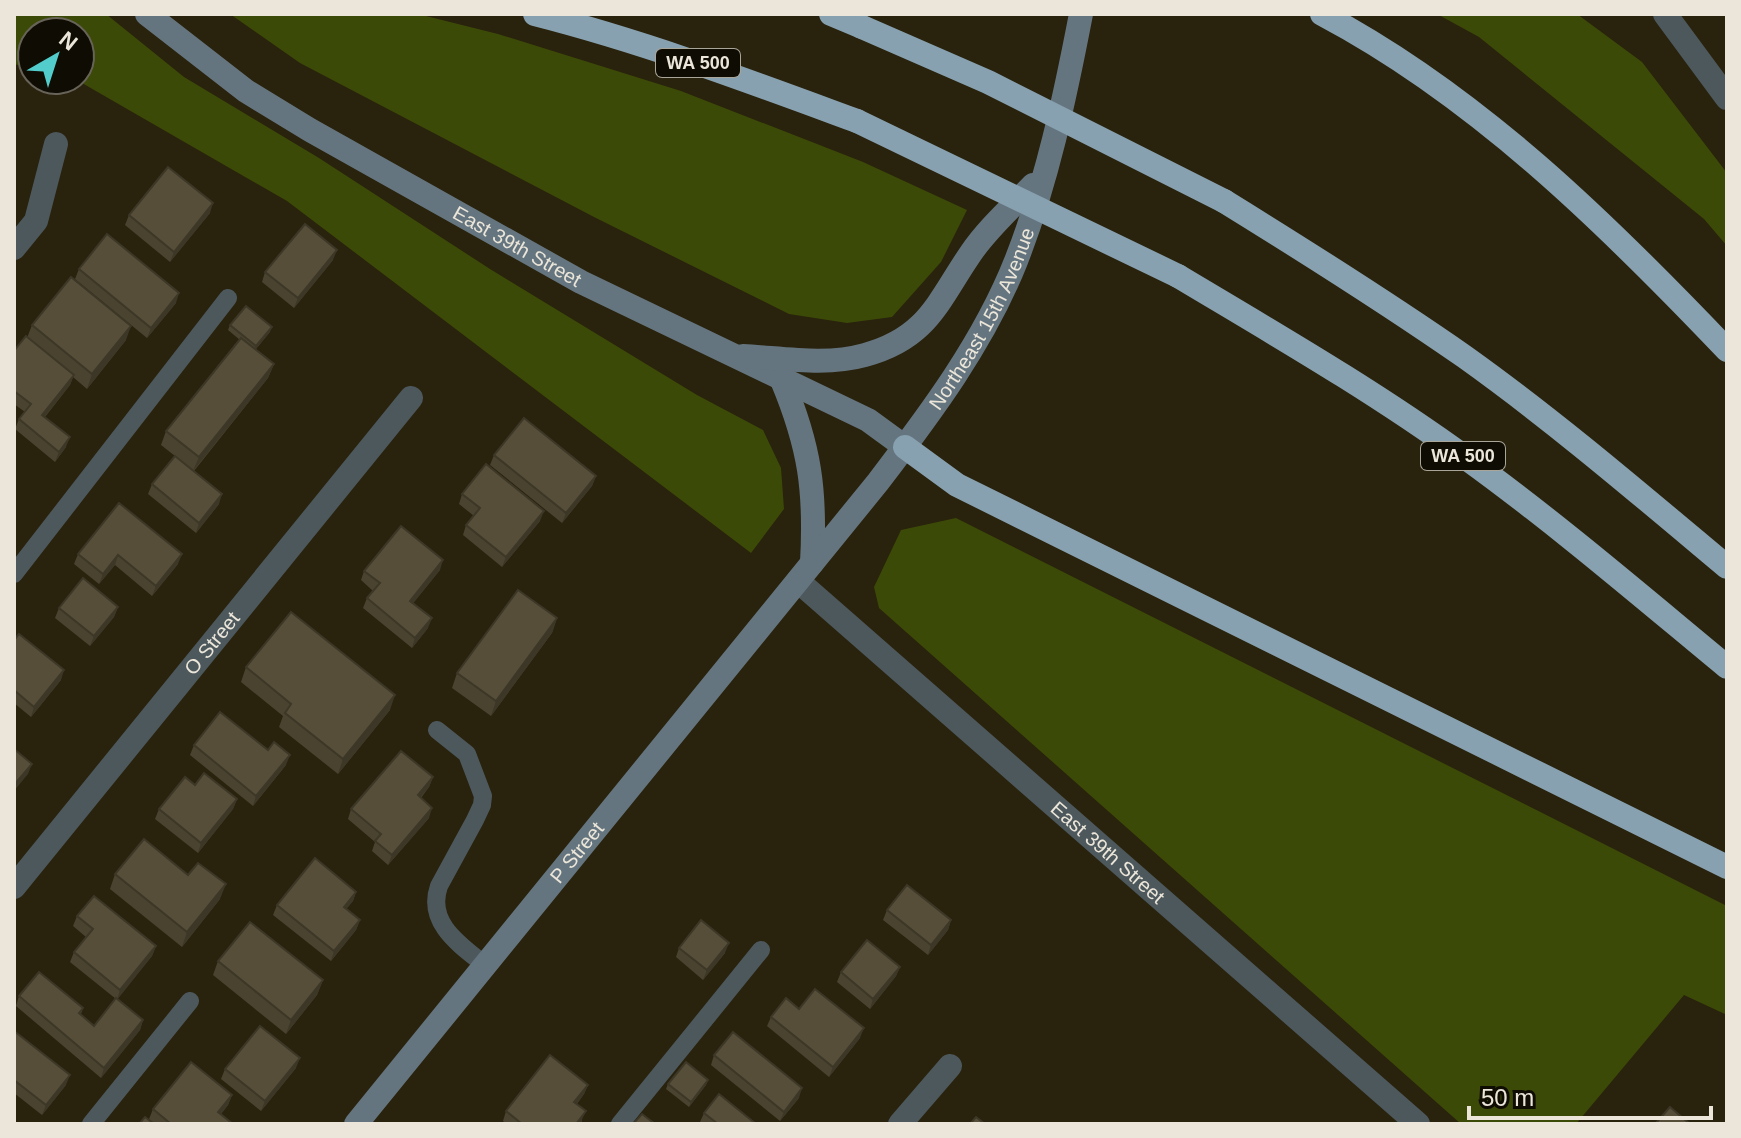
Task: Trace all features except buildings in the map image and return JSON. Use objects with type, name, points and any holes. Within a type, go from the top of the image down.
[{"type":"highway","name":"WA 500","points":[[535,14],[610,34],[857,121],[1178,276],[1348,378],[1465,457],[1560,530],[1727,667]]},
{"type":"highway","points":[[831,14],[988,82],[1224,201],[1347,277],[1467,359],[1612,471],[1727,567]]},
{"type":"highway","points":[[1322,14],[1452,98],[1554,179],[1652,271],[1727,350]]},
{"type":"highway","points":[[905,447],[957,485],[1727,867]]},
{"type":"main road","name":"East 39th Street","points":[[147,14],[246,91],[310,130],[581,282],[868,420],[905,447]]},
{"type":"main road","name":"Northeast 15th Avenue","points":[[805,572],[905,447],[949,384],[992,310],[1016,261],[1045,171],[1081,14]]},
{"type":"main road","points":[[732,355],[839,360],[865,355],[907,337],[925,323],[941,303],[972,250],[1045,171]]},
{"type":"main road","points":[[782,380],[799,421],[813,489],[805,572]]},
{"type":"main road","name":"P Street","points":[[356,1124],[805,572]]},
{"type":"street","points":[[1665,14],[1727,98]]},
{"type":"street","points":[[14,248],[36,221],[56,144]]},
{"type":"street","name":"O Street","points":[[14,887],[411,398]]},
{"type":"street","name":"East 39th Street","points":[[805,572],[1418,1124]]},
{"type":"street","points":[[900,1124],[950,1066]]},
{"type":"lane","points":[[14,574],[228,298]]},
{"type":"lane","points":[[437,730],[467,754],[483,796],[475,820],[439,886],[435,897],[436,907],[448,934],[485,965]]},
{"type":"lane","points":[[620,1124],[761,950]]},
{"type":"lane","points":[[91,1124],[190,1001]]},
{"type":"green space","points":[[14,14],[106,14],[184,77],[319,158],[490,269],[697,395],[763,430],[781,468],[784,509],[751,553],[287,201],[96,91],[96,16],[16,16],[14,64]]},
{"type":"green space","points":[[230,14],[418,14],[498,34],[681,91],[863,162],[967,210],[941,262],[892,317],[847,323],[789,314],[594,217],[300,63]]},
{"type":"green space","points":[[1437,14],[1577,14],[1642,62],[1727,173],[1727,246],[1704,219],[1479,37]]},
{"type":"green space","points":[[956,518],[1727,906],[1727,1015],[1684,995],[1576,1124],[1461,1124],[879,608],[874,587],[901,530]]}]
